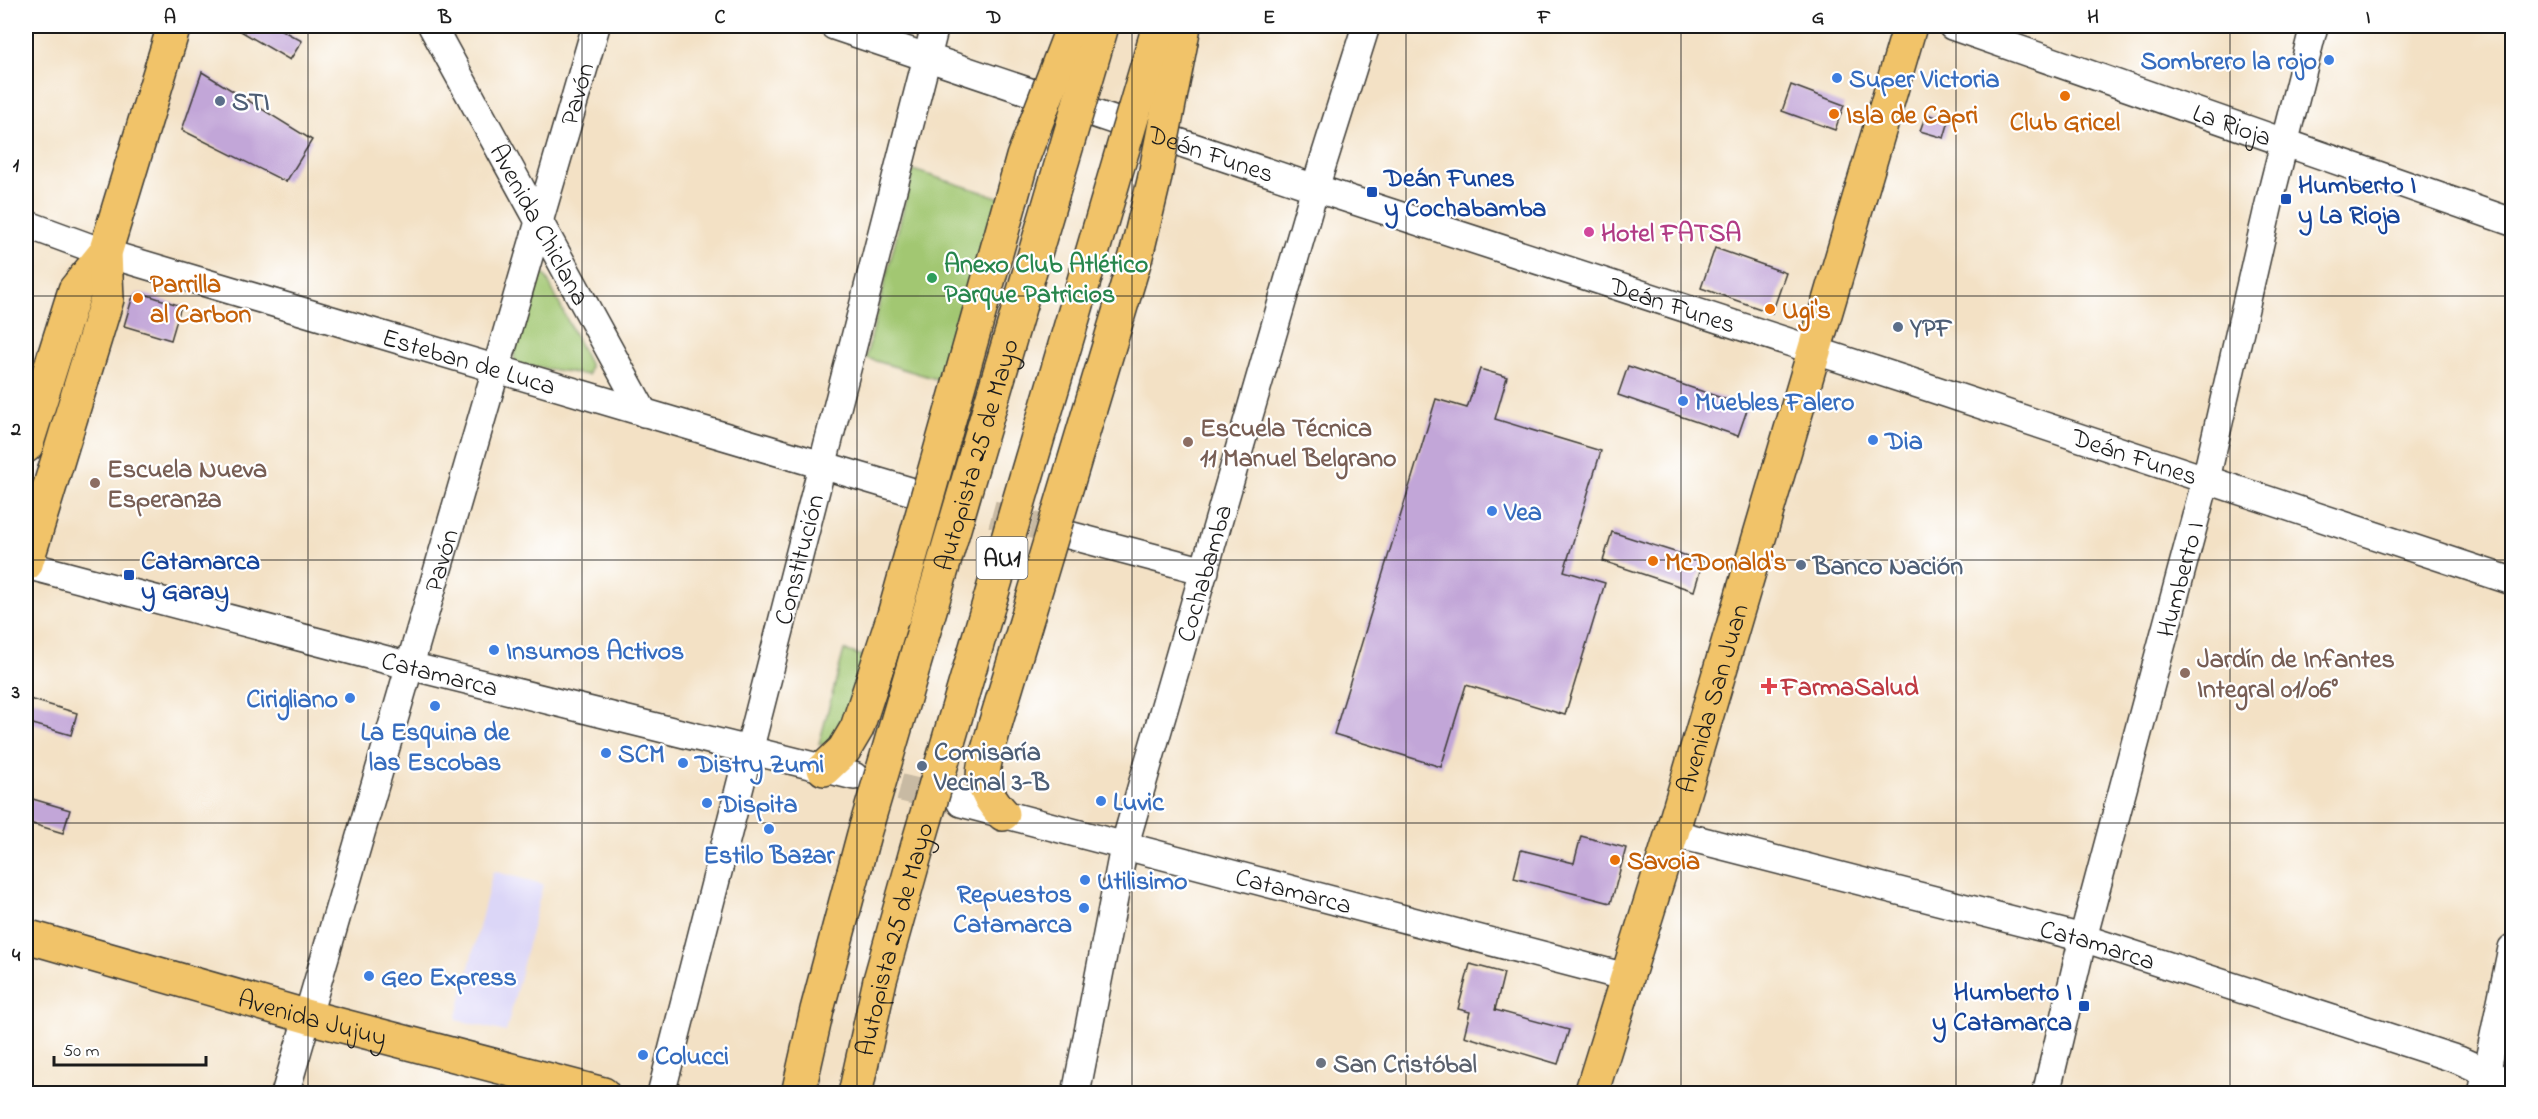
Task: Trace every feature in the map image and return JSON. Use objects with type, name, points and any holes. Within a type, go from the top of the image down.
[{"type":"main road","points":[[26,565],[107,299],[105,252],[174,26]]},
{"type":"main road","points":[[839,773],[844,750],[857,729],[894,615],[1023,157],[1074,26]]},
{"type":"main road","name":"Autopista 25 de Mayo","points":[[798,1094],[817,1010],[864,834],[1102,26]]},
{"type":"main road","name":"Autopista 25 de Mayo","points":[[855,1094],[880,980],[919,842],[1159,26]]},
{"type":"main road","points":[[1004,814],[990,800],[982,784],[995,725],[1136,256],[1156,170],[1184,26]]},
{"type":"main road","name":"Avenida San Juan","points":[[1591,1094],[1672,833],[1910,26]]},
{"type":"main road","points":[[26,446],[75,290],[105,252]]},
{"type":"main road","name":"Avenida Jujuy","points":[[26,936],[309,1017],[603,1094]]},
{"type":"street","name":"Pavón","points":[[285,1094],[497,369],[537,219],[596,26]]},
{"type":"street","name":"Deán Funes","points":[[834,26],[1315,188],[1816,350],[2512,581]]},
{"type":"street","name":"Constitución","points":[[661,1094],[935,26]]},
{"type":"street","name":"Cochabamba","points":[[1076,1094],[1124,847],[1315,188],[1366,26]]},
{"type":"street","name":"La Rioja","points":[[1952,26],[2512,222]]},
{"type":"street","name":"Humberto I","points":[[2046,1094],[2083,938],[2206,480],[2314,26]]},
{"type":"street","name":"Avenida Chiclana","points":[[433,29],[644,413]]},
{"type":"street","name":"Esteban de Luca","points":[[26,224],[105,252],[913,492]]},
{"type":"street","points":[[1065,534],[1205,571]]},
{"type":"street","name":"Catamarca","points":[[26,565],[410,666],[839,773]]},
{"type":"street","name":"Catamarca","points":[[961,803],[1626,977]]},
{"type":"street","name":"Catamarca","points":[[1672,833],[2083,938],[2459,1060],[2484,1083],[2512,1084]]},
{"type":"street","points":[[2484,1083],[2512,948]]},
{"type":"shaded area","points":[[493,871],[543,884],[506,1032],[456,1020]]},
{"type":"green space","name":"Anexo Club Atlético Parque Patricios","points":[[913,170],[1004,199],[946,382],[866,358]]},
{"type":"green space","points":[[541,272],[546,277],[590,366],[588,375],[515,364],[514,355],[535,276]]},
{"type":"green space","points":[[844,650],[866,657],[850,723],[829,746],[819,744]]},
{"type":"building","points":[[232,26],[274,26],[302,41],[290,60]]},
{"type":"building","name":"STI","points":[[202,72],[312,140],[286,182],[182,130]]},
{"type":"building","points":[[1791,85],[1844,105],[1835,130],[1782,111]]},
{"type":"building","points":[[1926,114],[1949,121],[1944,138],[1920,131]]},
{"type":"building","points":[[1715,248],[1786,273],[1772,313],[1701,288]]},
{"type":"building","points":[[141,293],[181,306],[171,340],[124,326],[132,299],[136,294]]},
{"type":"building","name":"Muebles Falero","points":[[1628,366],[1748,407],[1738,436],[1618,395]]},
{"type":"building","name":"Vea","points":[[1480,369],[1507,377],[1495,419],[1601,451],[1564,571],[1605,583],[1565,715],[1466,685],[1441,767],[1334,734],[1436,399],[1467,408]]},
{"type":"building","name":"McDonald's","points":[[1612,532],[1703,561],[1694,591],[1603,561]]},
{"type":"building","points":[[26,698],[77,713],[71,735],[26,722]]},
{"type":"building","points":[[26,797],[70,810],[63,833],[26,822]]},
{"type":"building","points":[[1581,836],[1626,848],[1611,903],[1514,878],[1521,850],[1574,863]]},
{"type":"building","points":[[1470,964],[1504,973],[1495,1010],[1569,1030],[1558,1064],[1464,1036],[1470,1012],[1458,1009]]},
{"type":"tunnel","points":[[913,492],[1065,534]]},
{"type":"tunnel","points":[[860,778],[951,800]]},
{"type":"place","name":"Sombrero la rojo","points":[[2329,60]]},
{"type":"place","name":"Super Victoria","points":[[1837,78]]},
{"type":"place","name":"Club Gricel","points":[[2065,96]]},
{"type":"place","name":"STI","points":[[220,101]]},
{"type":"place","name":"Isla de Capri","points":[[1834,114]]},
{"type":"place","name":"Deán Funes y Cochabamba","points":[[1372,192]]},
{"type":"place","name":"Humberto I y La Rioja","points":[[2286,199]]},
{"type":"place","name":"Hotel FATSA","points":[[1589,232]]},
{"type":"place","name":"Anexo Club Atlético Parque Patricios","points":[[932,278]]},
{"type":"place","name":"Parrilla al Carbon","points":[[138,298]]},
{"type":"place","name":"Ugi's","points":[[1770,309]]},
{"type":"place","name":"YPF","points":[[1898,327]]},
{"type":"place","name":"Muebles Falero","points":[[1683,401]]},
{"type":"place","name":"Dia","points":[[1873,440]]},
{"type":"place","name":"Escuela Técnica 11 Manuel Belgrano","points":[[1188,442]]},
{"type":"place","name":"Escuela Nueva Esperanza","points":[[95,483]]},
{"type":"place","name":"Vea","points":[[1492,511]]},
{"type":"place","name":"McDonald's","points":[[1653,561]]},
{"type":"place","name":"Banco Nación","points":[[1801,565]]},
{"type":"place","name":"Catamarca y Garay","points":[[129,575]]},
{"type":"place","name":"Insumos Activos","points":[[494,650]]},
{"type":"place","name":"Jardín de Infantes Integral 01/06°","points":[[2185,673]]},
{"type":"place","name":"FarmaSalud","points":[[1769,686]]},
{"type":"place","name":"Cirigliano","points":[[350,698]]},
{"type":"place","name":"La Esquina de las Escobas","points":[[435,706]]},
{"type":"place","name":"SCM","points":[[606,753]]},
{"type":"place","name":"Distry Zumi","points":[[683,763]]},
{"type":"place","name":"Comisaría Vecinal 3-B","points":[[922,766]]},
{"type":"place","name":"Luvic","points":[[1101,801]]},
{"type":"place","name":"Dispita","points":[[707,803]]},
{"type":"place","name":"Estilo Bazar","points":[[769,829]]},
{"type":"place","name":"Savoia","points":[[1615,860]]},
{"type":"place","name":"Utilisimo","points":[[1085,880]]},
{"type":"place","name":"Repuestos Catamarca","points":[[1084,908]]},
{"type":"place","name":"Geo Express","points":[[369,976]]},
{"type":"place","name":"Humberto I y Catamarca","points":[[2084,1006]]},
{"type":"place","name":"Colucci","points":[[643,1055]]},
{"type":"place","name":"San Cristóbal","points":[[1321,1063]]}]
